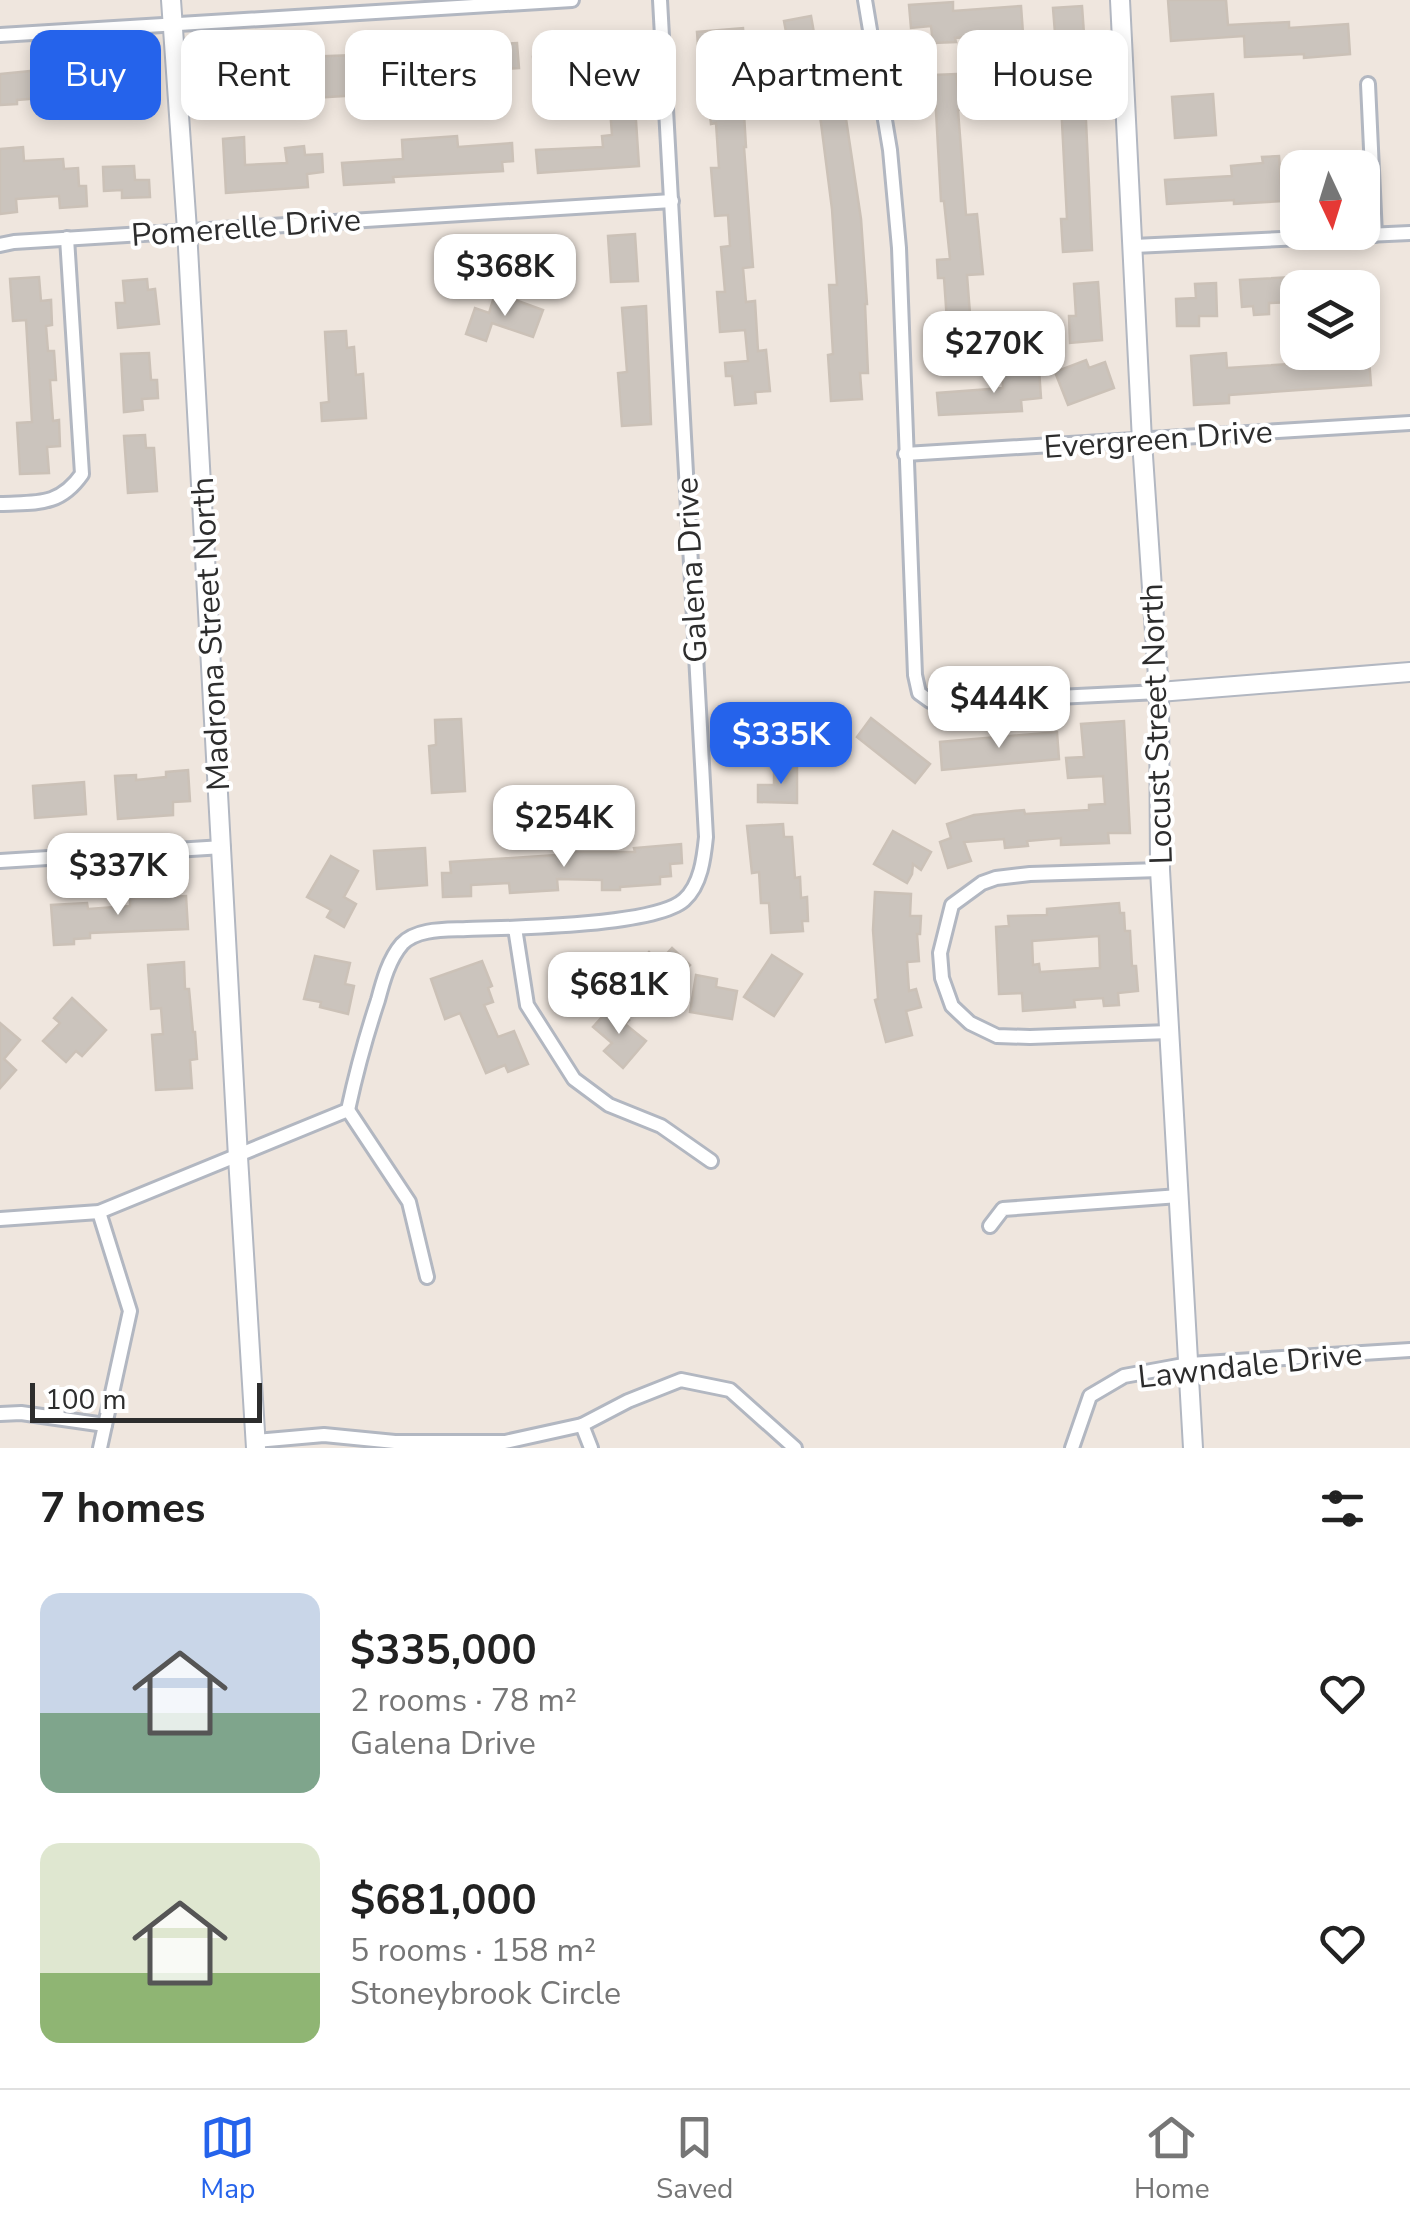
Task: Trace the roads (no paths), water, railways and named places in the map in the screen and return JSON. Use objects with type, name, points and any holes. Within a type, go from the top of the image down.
[{"type":"street","name":"Madrona Street North","points":[[171,0],[256,1444]]},
{"type":"street","points":[[0,35],[572,0]]},
{"type":"street","name":"Galena Drive","points":[[348,1110],[387,970],[404,942],[431,930],[515,928],[662,913],[687,899],[702,868],[706,837],[660,0]]},
{"type":"street","points":[[864,0],[892,170],[899,248],[918,693],[930,701],[952,702],[1159,692],[1410,672]]},
{"type":"street","name":"Locust Street North","points":[[1120,0],[1159,692],[1160,870],[1193,1448]]},
{"type":"street","points":[[1368,84],[1371,150]]},
{"type":"street","name":"Pomerelle Drive","points":[[0,245],[672,201]]},
{"type":"street","points":[[1380,235],[1410,233]]},
{"type":"street","points":[[0,504],[52,501],[70,491],[82,474],[67,238]]},
{"type":"street","points":[[1134,246],[1280,239]]},
{"type":"street","name":"Evergreen Drive","points":[[906,454],[1410,423]]},
{"type":"street","points":[[0,861],[222,847]]},
{"type":"street","points":[[1160,870],[1030,874],[982,883],[952,905],[940,954],[942,978],[952,1006],[970,1024],[997,1036],[1169,1032]]},
{"type":"street","points":[[515,928],[527,1005],[574,1079],[609,1104],[661,1126],[711,1161]]},
{"type":"street","points":[[0,1219],[99,1212],[348,1110],[409,1202],[427,1277]]},
{"type":"street","points":[[990,1226],[1003,1209],[1179,1196]]},
{"type":"street","points":[[99,1212],[130,1311],[100,1448]]},
{"type":"street","name":"Lawndale Drive","points":[[1072,1448],[1090,1396],[1124,1376],[1188,1364],[1410,1350]]},
{"type":"street","points":[[256,1444],[324,1435],[395,1445],[505,1442],[582,1424],[681,1380],[730,1390],[795,1448]]},
{"type":"street","points":[[0,1414],[20,1413],[105,1425]]},
{"type":"street","points":[[582,1424],[591,1448]]}]
